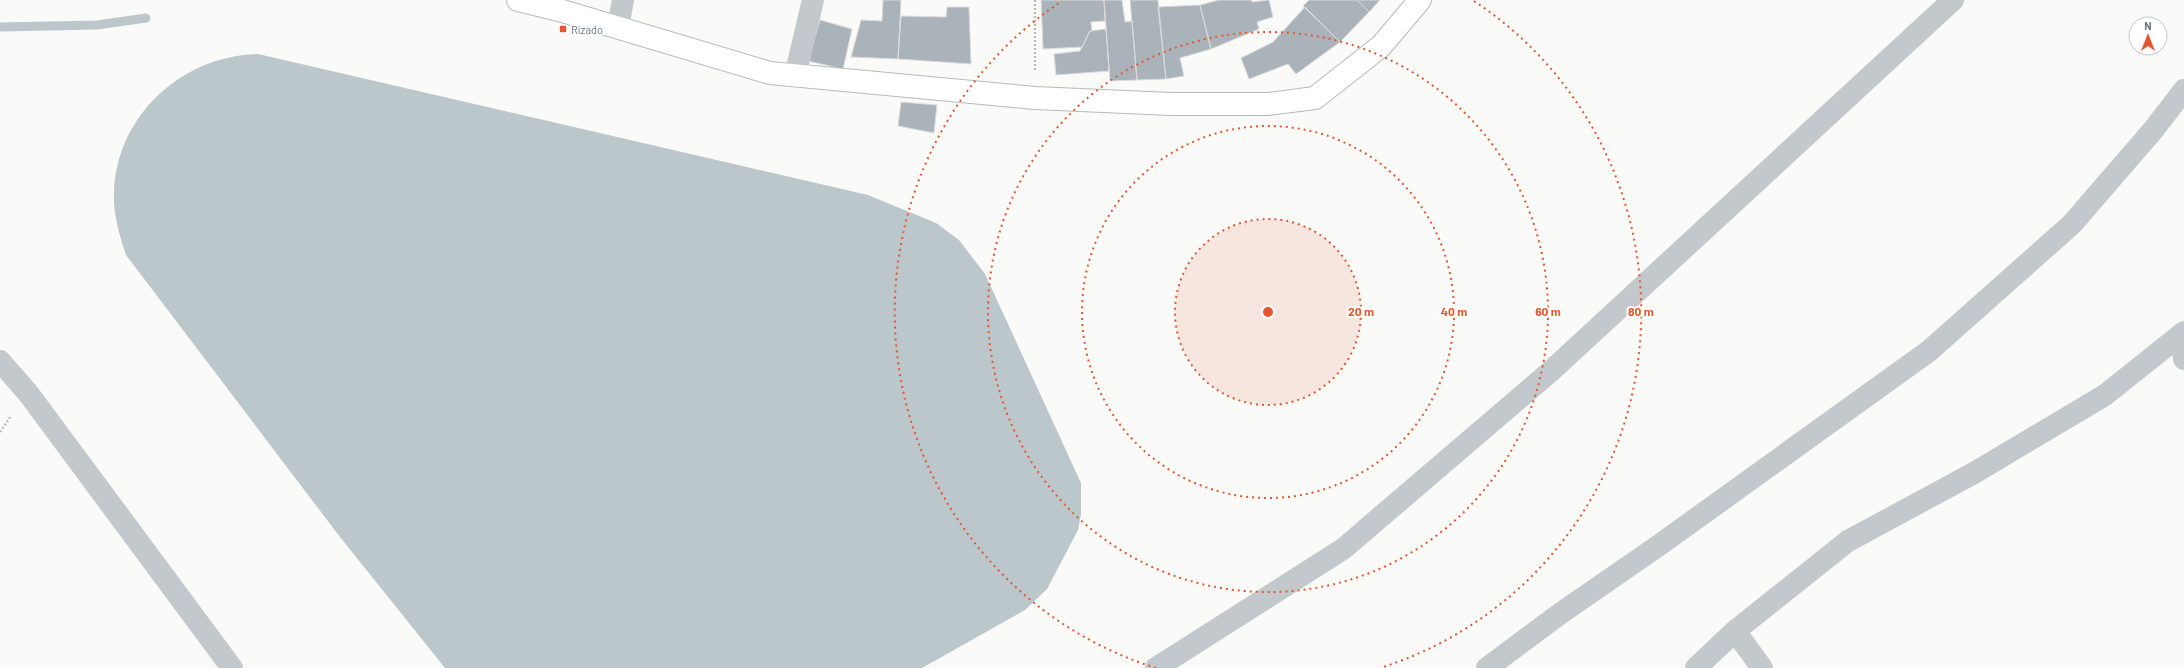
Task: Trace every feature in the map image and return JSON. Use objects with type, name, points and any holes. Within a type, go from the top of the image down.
[{"type":"main road","points":[[518,0],[618,27],[770,73],[1035,98],[1171,104],[1268,104],[1315,98],[1381,46],[1420,0]]},
{"type":"street","points":[[618,27],[623,0]]},
{"type":"street","points":[[795,76],[813,0]]},
{"type":"street","points":[[1156,668],[1343,549],[1551,371],[1952,0]]},
{"type":"street","points":[[1487,668],[1562,612],[1658,546],[1929,351],[2072,224],[2154,129],[2184,90]]},
{"type":"street","points":[[2182,334],[2184,359]]},
{"type":"street","points":[[1696,668],[1735,631],[1848,541],[1974,473],[2104,395],[2182,334]]},
{"type":"street","points":[[0,361],[37,405],[232,668]]},
{"type":"street","points":[[1735,631],[1762,668]]},
{"type":"path","points":[[1035,0],[1035,98]]},
{"type":"shaded area","points":[[258,54],[868,195],[936,223],[959,240],[985,274],[1081,483],[1081,514],[1078,530],[1047,589],[1025,610],[922,668],[445,668],[340,537],[126,255],[121,239],[117,224],[114,200],[118,164],[127,138],[141,115],[159,95],[180,78],[204,66],[230,57]]},
{"type":"building","points":[[883,0],[901,0],[898,59],[851,57],[861,20],[882,21]]},
{"type":"building","points":[[1041,0],[1104,0],[1105,21],[1091,22],[1092,31],[1090,31],[1082,47],[1043,49]]},
{"type":"building","points":[[1104,0],[1122,0],[1125,22],[1132,21],[1137,80],[1110,81]]},
{"type":"building","points":[[1130,0],[1158,0],[1166,79],[1137,80]]},
{"type":"building","points":[[1219,0],[1251,0],[1252,2],[1269,0],[1273,17],[1257,22],[1259,29],[1211,49],[1200,5]]},
{"type":"building","points":[[1309,0],[1357,0],[1369,12],[1340,42],[1303,6]]},
{"type":"building","points":[[1357,0],[1380,0],[1369,12]]},
{"type":"building","points":[[1200,5],[1211,49],[1180,58],[1184,76],[1166,79],[1158,7]]},
{"type":"building","points":[[947,7],[969,7],[971,64],[898,59],[901,16],[946,17]]},
{"type":"building","points":[[1305,7],[1340,42],[1296,74],[1288,64],[1249,79],[1241,58],[1273,42]]},
{"type":"building","points":[[820,20],[852,29],[843,69],[808,61]]},
{"type":"building","points":[[1106,29],[1109,71],[1056,75],[1054,54],[1080,51],[1090,31]]},
{"type":"building","points":[[901,102],[937,105],[934,133],[898,126]]},
{"type":"waterway","points":[[0,27],[97,25],[146,18]]},
{"type":"place","name":"Rizado","points":[[563,29]]}]
